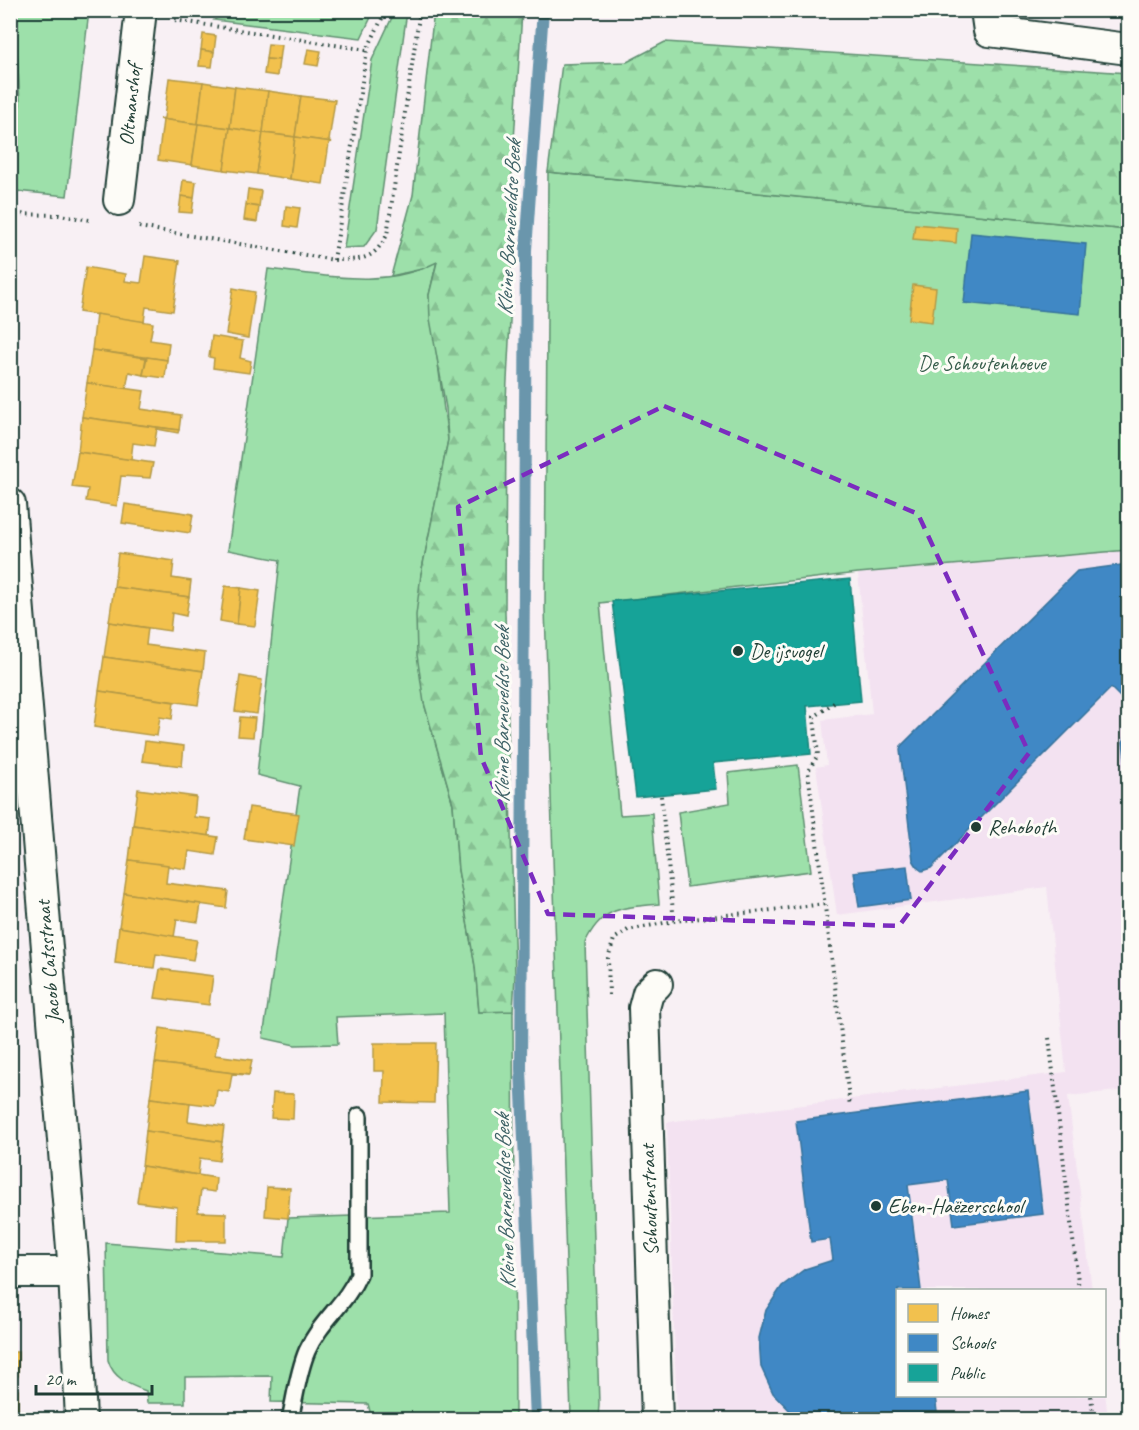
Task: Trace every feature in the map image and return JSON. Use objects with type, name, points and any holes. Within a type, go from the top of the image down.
[{"type":"street","points":[[986,10],[988,30],[1128,49]]},
{"type":"street","name":"Oltmanshof","points":[[124,213],[141,12]]},
{"type":"street","name":"Jacob Catsstraat","points":[[10,504],[17,664],[74,1272],[81,1419]]},
{"type":"street","name":"Schoutenstraat","points":[[657,984],[648,993],[644,1008],[657,1419]]},
{"type":"street","points":[[10,1272],[74,1272]]},
{"type":"lane","points":[[290,1419],[307,1351],[330,1314],[351,1294],[359,1274],[359,1116]]},
{"type":"path","points":[[334,260],[367,50],[386,10]]},
{"type":"path","points":[[124,213],[334,260],[362,260],[380,249],[387,235],[420,10]]},
{"type":"path","points":[[141,12],[367,50]]},
{"type":"path","points":[[10,214],[59,215],[94,220]]},
{"type":"path","points":[[834,703],[814,717],[818,755],[808,771],[850,1106]]},
{"type":"path","points":[[661,796],[674,921]]},
{"type":"path","points":[[1049,1038],[1079,1289]]},
{"type":"path","points":[[1091,1397],[1094,1419]]},
{"type":"highlighted area","points":[[664,406],[918,514],[1029,753],[899,926],[548,914],[481,757],[458,507]]},
{"type":"shaded area","points":[[1128,550],[1128,1090],[1068,1096],[1092,1289],[896,1289],[896,1397],[1106,1397],[1108,1419],[677,1419],[667,1122],[1066,1072],[1047,887],[837,915],[816,767],[827,765],[822,720],[872,714],[858,573]]},
{"type":"green space","points":[[15,11],[89,11],[67,196],[16,191],[11,104],[20,105]]},
{"type":"green space","points":[[225,11],[374,11],[361,38],[214,20]]},
{"type":"green space","points":[[395,11],[407,11],[377,229],[364,247],[344,248],[372,60]]},
{"type":"green space","points":[[434,11],[522,11],[512,173],[511,302],[506,400],[505,612],[515,976],[513,1011],[479,1012],[475,966],[458,870],[453,804],[424,703],[417,655],[416,615],[421,574],[448,440],[446,408],[430,319],[429,295],[437,262],[422,269],[391,276],[413,195]]},
{"type":"green space","points":[[665,42],[1128,73],[1128,230],[548,172],[562,64],[627,62]]},
{"type":"green space","name":"De Schoutenhoeve","points":[[548,172],[1128,230],[1128,550],[858,573],[600,603],[620,815],[652,813],[659,904],[624,908],[606,915],[585,943],[598,1419],[571,1417],[545,609]]},
{"type":"green space","points":[[437,261],[429,295],[448,440],[421,574],[424,703],[453,804],[458,870],[475,966],[479,1012],[513,1011],[515,1419],[372,1419],[368,1404],[271,1402],[272,1376],[185,1377],[185,1403],[147,1403],[146,1391],[118,1376],[108,1360],[106,1243],[284,1257],[288,1218],[450,1213],[444,1013],[336,1017],[338,1044],[295,1045],[263,1038],[300,786],[257,775],[280,560],[228,550],[268,269],[332,277],[376,278],[418,270]]},
{"type":"green space","points":[[798,765],[811,871],[687,887],[678,812],[730,803],[728,773]]},
{"type":"building: Homes","points":[[203,34],[216,36],[214,52],[201,50]]},
{"type":"building: Homes","points":[[268,44],[281,45],[279,60],[266,59]]},
{"type":"building: Homes","points":[[308,49],[321,51],[318,66],[305,64]]},
{"type":"building: Homes","points":[[201,50],[214,52],[212,67],[199,66]]},
{"type":"building: Homes","points":[[266,59],[279,60],[277,76],[264,74]]},
{"type":"building: Homes","points":[[169,78],[203,82],[198,124],[160,119],[164,118]]},
{"type":"building: Homes","points":[[203,82],[235,87],[230,128],[198,124]]},
{"type":"building: Homes","points":[[235,87],[268,91],[263,133],[230,128]]},
{"type":"building: Homes","points":[[268,91],[301,96],[295,137],[263,133]]},
{"type":"building: Homes","points":[[301,96],[335,100],[329,141],[332,142],[295,137]]},
{"type":"building: Homes","points":[[160,119],[198,124],[192,165],[158,160],[163,120]]},
{"type":"building: Homes","points":[[198,124],[230,128],[224,170],[192,165]]},
{"type":"building: Homes","points":[[230,128],[263,133],[257,174],[224,170]]},
{"type":"building: Homes","points":[[263,133],[295,137],[290,179],[257,174]]},
{"type":"building: Homes","points":[[295,137],[332,142],[329,143],[323,184],[290,179]]},
{"type":"building: Homes","points":[[183,180],[196,182],[194,198],[181,196]]},
{"type":"building: Homes","points":[[248,189],[261,191],[259,207],[246,205]]},
{"type":"building: Homes","points":[[181,196],[194,198],[192,213],[179,212]]},
{"type":"building: Homes","points":[[246,205],[259,207],[257,222],[244,220]]},
{"type":"building: Homes","points":[[286,206],[300,208],[297,228],[284,226]]},
{"type":"building: Homes","points":[[915,224],[957,228],[956,243],[913,239]]},
{"type":"building: Homes","points":[[145,256],[180,261],[173,311],[146,307],[144,322],[79,312],[86,267],[126,274],[125,281],[141,283]]},
{"type":"building: Homes","points":[[913,285],[936,288],[932,322],[909,319]]},
{"type":"building: Homes","points":[[233,288],[255,292],[248,338],[226,334]]},
{"type":"building: Homes","points":[[96,314],[153,323],[150,340],[169,343],[167,360],[92,350]]},
{"type":"building: Homes","points":[[212,336],[243,341],[240,358],[251,361],[249,373],[213,368],[214,358],[209,357]]},
{"type":"building: Homes","points":[[92,350],[146,358],[143,375],[129,372],[126,389],[87,383]]},
{"type":"building: Homes","points":[[147,357],[167,360],[165,378],[143,375]]},
{"type":"building: Homes","points":[[87,383],[144,391],[141,409],[181,415],[179,430],[82,417]]},
{"type":"building: Homes","points":[[82,417],[179,430],[178,433],[157,429],[154,446],[133,443],[131,460],[78,452]]},
{"type":"building: Homes","points":[[78,452],[153,463],[150,478],[121,476],[117,506],[86,501],[88,489],[72,487]]},
{"type":"building: Homes","points":[[125,504],[193,514],[190,533],[122,523]]},
{"type":"building: Homes","points":[[118,553],[174,561],[172,578],[191,581],[189,597],[114,587]]},
{"type":"building: Homes","points":[[225,586],[241,588],[237,624],[220,621]]},
{"type":"building: Homes","points":[[114,587],[189,597],[186,616],[172,613],[170,631],[109,622]]},
{"type":"building: Homes","points":[[241,588],[260,591],[255,626],[237,624]]},
{"type":"building: Homes","points":[[109,622],[148,628],[146,645],[205,653],[203,671],[104,657]]},
{"type":"building: Homes","points":[[104,657],[203,671],[198,705],[99,691]]},
{"type":"building: Homes","points":[[240,676],[262,680],[257,714],[235,711]]},
{"type":"building: Homes","points":[[99,691],[174,702],[172,719],[160,717],[157,736],[94,727]]},
{"type":"building: Homes","points":[[240,717],[255,718],[253,737],[238,736]]},
{"type":"building: Homes","points":[[145,741],[184,746],[182,766],[142,761]]},
{"type":"building: Homes","points":[[138,789],[196,797],[194,817],[211,819],[209,836],[133,825]]},
{"type":"building: Homes","points":[[249,807],[299,814],[294,846],[244,839]]},
{"type":"building: Homes","points":[[133,825],[218,837],[215,855],[189,851],[186,869],[129,860]]},
{"type":"building: Homes","points":[[129,860],[168,865],[166,883],[228,891],[226,908],[124,893]]},
{"type":"building: Homes","points":[[124,893],[201,904],[198,922],[177,919],[174,937],[119,927]]},
{"type":"building: Homes","points":[[119,927],[197,940],[193,960],[156,954],[154,968],[115,963]]},
{"type":"building: Homes","points":[[160,969],[213,976],[209,1005],[155,998]]},
{"type":"building: Homes","points":[[160,1028],[218,1037],[215,1055],[252,1060],[249,1075],[155,1063]]},
{"type":"building: Homes","points":[[374,1043],[436,1043],[434,1103],[383,1102],[384,1071],[374,1071]]},
{"type":"building: Homes","points":[[155,1063],[249,1075],[232,1074],[229,1092],[217,1090],[215,1106],[150,1098]]},
{"type":"building: Homes","points":[[273,1093],[294,1094],[293,1119],[271,1118]]},
{"type":"building: Homes","points":[[150,1098],[190,1103],[188,1121],[224,1126],[222,1142],[146,1131]]},
{"type":"building: Homes","points":[[146,1131],[222,1142],[219,1161],[200,1158],[198,1175],[142,1166]]},
{"type":"building: Homes","points":[[142,1166],[216,1178],[215,1192],[201,1190],[198,1212],[226,1213],[226,1241],[176,1241],[177,1207],[137,1202]]},
{"type":"building: Homes","points":[[267,1187],[290,1188],[288,1218],[265,1216]]},
{"type":"building: Homes","points":[[10,1347],[13,1352],[18,1352],[18,1376],[10,1376]]},
{"type":"building: Homes","points":[[18,1390],[18,1419],[10,1419],[10,1391]]},
{"type":"building: Schools","points":[[971,233],[1086,244],[1080,314],[964,303]]},
{"type":"building: Schools","points":[[1128,564],[1128,705],[1111,688],[931,868],[922,871],[913,860],[901,746],[1077,571]]},
{"type":"building: Schools","points":[[1128,733],[1128,783],[1123,742]]},
{"type":"building: Schools","points":[[907,866],[911,900],[859,907],[854,872]]},
{"type":"building: Schools","points":[[1028,1091],[1043,1214],[954,1225],[948,1180],[908,1185],[921,1289],[896,1289],[896,1397],[935,1397],[938,1420],[804,1420],[793,1414],[773,1393],[761,1367],[759,1338],[766,1310],[782,1286],[805,1269],[833,1260],[830,1239],[811,1242],[796,1121]]},
{"type":"building: Public","name":"De ijsvogel","points":[[850,579],[861,701],[807,706],[811,754],[713,763],[716,789],[636,797],[612,601]]},
{"type":"waterway","name":"Kleine Barneveldse Beek","points":[[536,1420],[521,1069],[526,250],[543,10]]},
{"type":"place","name":"De ijsvogel","points":[[738,651]]},
{"type":"place","name":"Rehoboth","points":[[976,827]]},
{"type":"place","name":"Eben-Haëzerschool","points":[[876,1206]]}]
